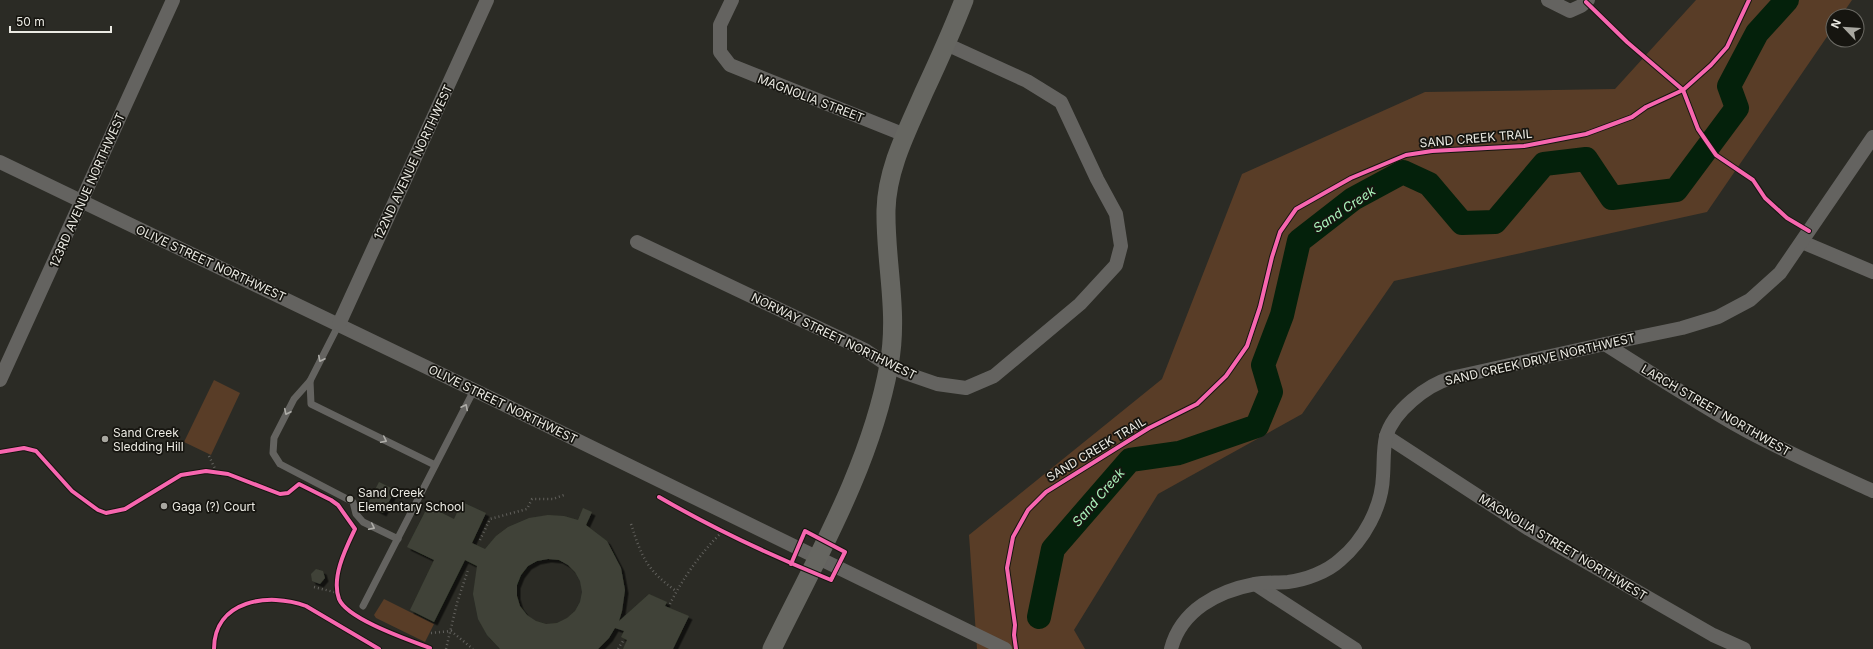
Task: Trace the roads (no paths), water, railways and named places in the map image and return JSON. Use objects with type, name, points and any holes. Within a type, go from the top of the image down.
[{"type":"street","name":"123RD AVENUE NORTHWEST","points":[[0,380],[173,0]]},
{"type":"street","name":"122ND AVENUE NORTHWEST","points":[[339,324],[487,0]]},
{"type":"street","name":"MAGNOLIA STREET","points":[[732,0],[720,25],[720,52],[730,65],[749,74],[905,135]]},
{"type":"street","points":[[772,649],[854,479],[874,428],[889,366],[894,326],[886,209],[892,172],[905,135],[964,0]]},
{"type":"street","points":[[1548,0],[1570,11],[1581,6],[1588,0]]},
{"type":"street","name":"NORWAY STREET NORTHWEST","points":[[637,242],[865,350],[889,366],[937,384],[966,388],[994,376],[1080,304],[1116,265],[1121,246],[1116,214],[1097,179],[1061,102],[1027,81],[946,44]]},
{"type":"street","name":"SAND CREEK DRIVE NORTHWEST","points":[[1171,649],[1176,634],[1185,620],[1203,603],[1219,594],[1255,584],[1289,582],[1308,578],[1340,561],[1356,543],[1369,524],[1381,493],[1386,436],[1403,410],[1416,397],[1439,382],[1682,328],[1718,318],[1750,300],[1780,273],[1873,137]]},
{"type":"street","name":"OLIVE STREET NORTHWEST","points":[[0,162],[339,324],[717,510],[817,556],[1005,649]]},
{"type":"street","points":[[1802,242],[1873,272]]},
{"type":"street","name":"LARCH STREET NORTHWEST","points":[[1605,344],[1673,388],[1748,431],[1822,468],[1873,491]]},
{"type":"street","name":"MAGNOLIA STREET NORTHWEST","points":[[1386,436],[1527,528],[1713,635],[1744,649]]},
{"type":"street","points":[[1255,584],[1355,649]]},
{"type":"lane","points":[[339,324],[310,381],[292,402],[274,438],[273,453],[280,464],[353,502],[356,514],[363,522],[398,539]]},
{"type":"lane","points":[[310,381],[311,404],[436,465]]},
{"type":"lane","points":[[364,606],[474,390]]},
{"type":"waterway","name":"Sand Creek","points":[[1039,617],[1053,549],[1130,460],[1179,453],[1257,426],[1271,392],[1263,365],[1282,315],[1299,241],[1353,199],[1403,172],[1429,184],[1462,223],[1495,222],[1544,164],[1586,159],[1612,198],[1676,190],[1737,108],[1729,86],[1757,33],[1787,0]]},
{"type":"place","name":"Sand Creek Sledding Hill","points":[[105,439]]},
{"type":"place","name":"Sand Creek Elementary School","points":[[350,499]]},
{"type":"place","name":"Gaga (?) Court","points":[[164,506]]}]
